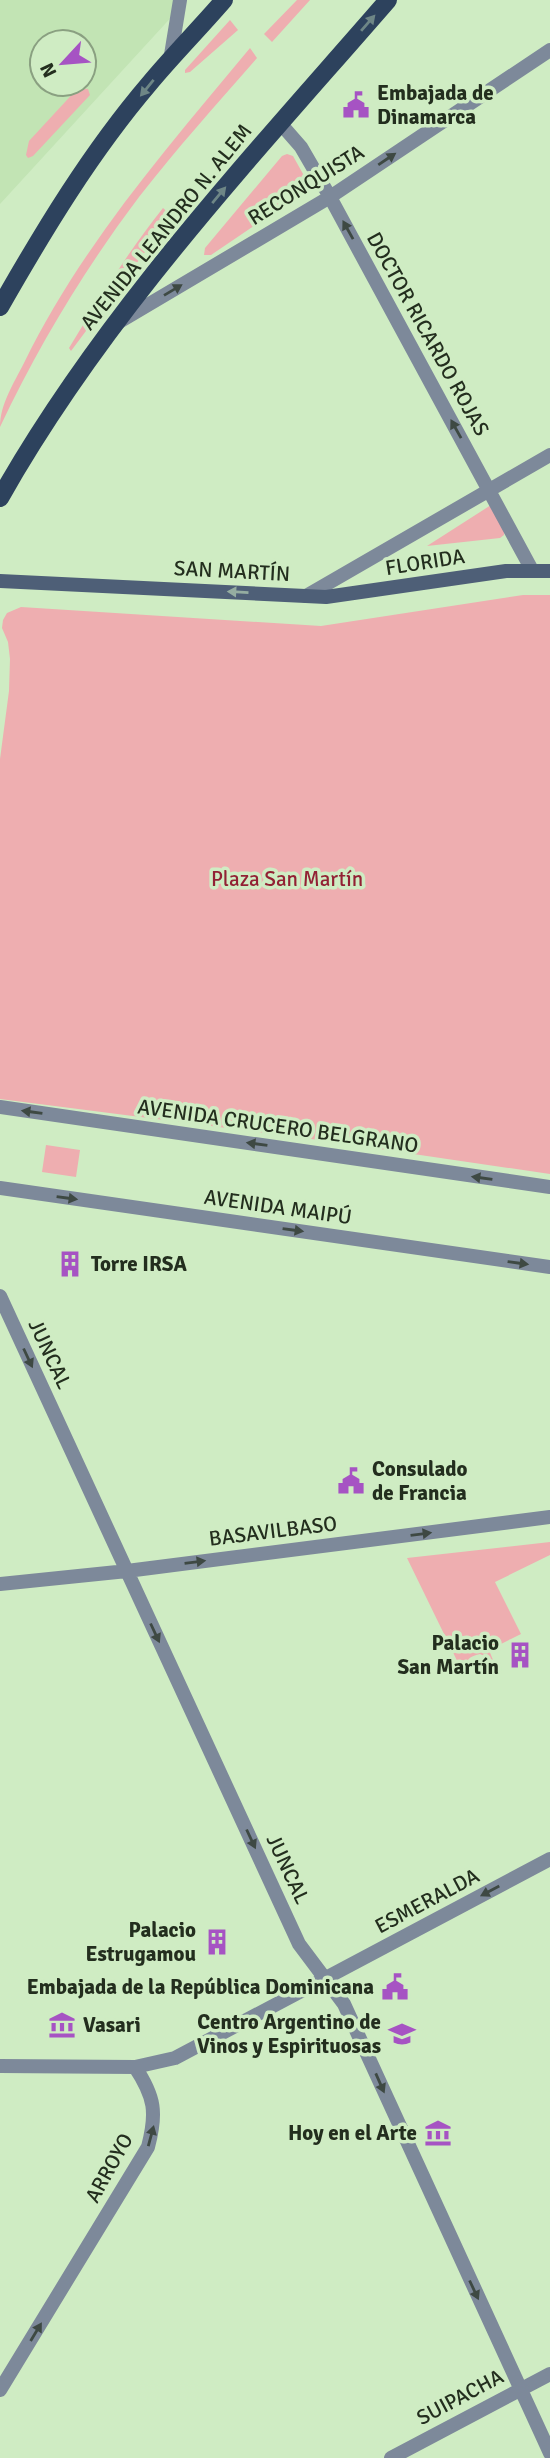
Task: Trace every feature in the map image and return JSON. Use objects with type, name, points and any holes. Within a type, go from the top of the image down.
[{"type":"main road","points":[[0,307],[74,186],[118,124],[149,83],[224,0]]},
{"type":"main road","name":"AVENIDA LEANDRO N. ALEM","points":[[0,498],[21,461],[114,324],[280,123],[388,0]]},
{"type":"main road","name":"FLORIDA","points":[[306,596],[346,595],[476,575],[550,571]]},
{"type":"main road","name":"SAN MARTÍN","points":[[0,581],[306,596]]},
{"type":"street","points":[[170,61],[180,0]]},
{"type":"street","name":"RECONQUISTA","points":[[114,324],[330,197],[550,50]]},
{"type":"street","name":"DOCTOR RICARDO ROJAS","points":[[280,123],[301,147],[330,197],[532,570]]},
{"type":"street","name":"SAN MARTÍN","points":[[306,596],[550,455]]},
{"type":"street","name":"AVENIDA CRUCERO BELGRANO","points":[[0,1107],[550,1187]]},
{"type":"street","name":"AVENIDA MAIPÚ","points":[[0,1188],[550,1267]]},
{"type":"street","name":"JUNCAL","points":[[0,1296],[299,1944],[344,2004],[550,2453]]},
{"type":"street","name":"BASAVILBASO","points":[[0,1584],[127,1571],[550,1517]]},
{"type":"street","name":"ESMERALDA","points":[[325,1980],[550,1859]]},
{"type":"street","points":[[0,2066],[135,2067],[175,2058],[325,1980]]},
{"type":"street","name":"ARROYO","points":[[0,2390],[148,2147],[154,2124],[152,2096],[135,2067]]},
{"type":"street","name":"SUIPACHA","points":[[391,2458],[550,2374]]},
{"type":"shaded area","points":[[0,0],[187,0],[98,97],[98,28],[28,28],[28,98],[97,98],[0,204]]},
{"type":"green space","points":[[297,0],[310,0],[272,42],[264,34]]},
{"type":"green space","points":[[230,20],[238,30],[190,72],[185,73],[185,70]]},
{"type":"green space","points":[[250,48],[257,58],[153,179],[81,280],[30,367],[0,427],[2,410],[12,386],[72,278],[127,199]]},
{"type":"green space","points":[[69,98],[87,98],[33,156],[28,158],[26,155],[29,141]]},
{"type":"green space","points":[[282,156],[293,156],[307,181],[307,190],[211,255],[204,255],[205,248]]},
{"type":"green space","points":[[163,208],[172,216],[71,351],[69,348],[102,294]]},
{"type":"green space","points":[[491,505],[504,529],[504,535],[500,538],[427,546]]},
{"type":"green space","name":"Plaza San Martín","points":[[523,595],[550,595],[550,1174],[298,1137],[0,1099],[0,759],[9,691],[10,659],[8,642],[2,628],[7,613],[21,607],[321,626]]},
{"type":"green space","points":[[46,1145],[80,1150],[76,1177],[42,1172]]},
{"type":"green space","points":[[550,1542],[550,1555],[495,1582],[521,1634],[489,1650],[493,1660],[480,1654],[469,1658],[464,1667],[464,1675],[407,1558]]},
{"type":"place","name":"Embajada de Dinamarca","points":[[356,105]]},
{"type":"place","name":"Torre IRSA","points":[[70,1264]]},
{"type":"place","name":"Consulado de Francia","points":[[351,1481]]},
{"type":"place","name":"Palacio San Martín","points":[[520,1655]]},
{"type":"place","name":"Palacio Estrugamou","points":[[217,1942]]},
{"type":"place","name":"Embajada de la República Dominicana","points":[[395,1987]]},
{"type":"place","name":"Vasari","points":[[62,2025]]},
{"type":"place","name":"Centro Argentino de Vinos y Espirituosas","points":[[402,2034]]},
{"type":"place","name":"Hoy en el Arte","points":[[438,2133]]}]
